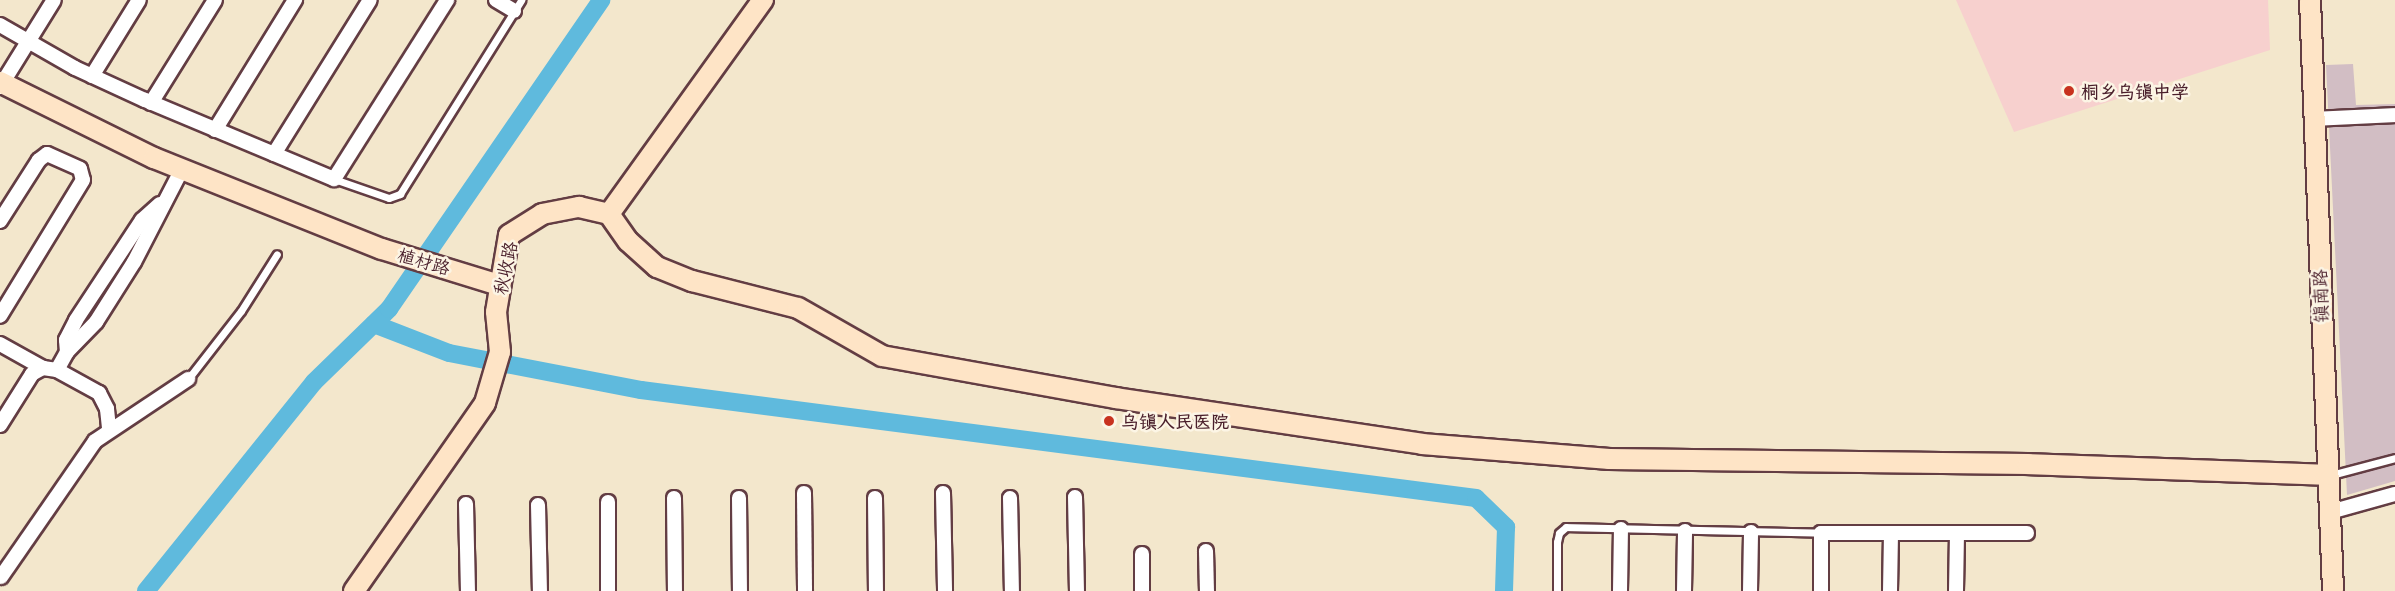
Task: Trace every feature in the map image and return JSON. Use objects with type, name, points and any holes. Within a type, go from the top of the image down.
[{"type":"street","points":[[1,84],[54,0]]},
{"type":"street","points":[[92,76],[139,0]]},
{"type":"street","points":[[151,103],[215,0]]},
{"type":"street","points":[[215,130],[295,0]]},
{"type":"street","points":[[274,154],[370,0]]},
{"type":"street","points":[[0,25],[92,76],[334,179],[447,0]]},
{"type":"street","points":[[496,0],[517,6]]},
{"type":"street","points":[[763,0],[609,214],[628,241],[657,267],[692,281],[798,308],[882,356],[1163,405],[1422,444],[1609,459],[2028,464],[2328,475]]},
{"type":"street","name":"镇南路","points":[[2310,0],[2333,591]]},
{"type":"street","name":"植材路","points":[[1,84],[182,169],[382,249],[499,285]]},
{"type":"street","points":[[2314,119],[2395,115]]},
{"type":"street","points":[[0,221],[39,160],[47,154],[80,169],[83,180],[0,316]]},
{"type":"street","points":[[57,370],[67,352],[66,340],[76,320],[142,220],[160,204],[182,169]]},
{"type":"street","name":"秋收路","points":[[354,591],[484,402],[500,352],[496,312],[509,235],[552,212],[579,207],[609,214]]},
{"type":"street","points":[[0,344],[43,368],[57,370],[99,393],[107,409],[109,429]]},
{"type":"street","points":[[0,425],[32,374],[43,368]]},
{"type":"street","points":[[1,582],[76,467],[109,429],[188,379]]},
{"type":"street","points":[[804,493],[805,591]]},
{"type":"street","points":[[943,493],[945,591]]},
{"type":"street","points":[[2330,512],[2395,494]]},
{"type":"street","points":[[1075,497],[1077,591]]},
{"type":"street","points":[[674,498],[675,591]]},
{"type":"street","points":[[739,498],[740,591]]},
{"type":"street","points":[[875,498],[876,591]]},
{"type":"street","points":[[1010,498],[1012,591]]},
{"type":"street","points":[[608,502],[608,591]]},
{"type":"street","points":[[466,504],[468,591]]},
{"type":"street","points":[[538,504],[540,591]]},
{"type":"street","points":[[1620,591],[1622,529]]},
{"type":"street","points":[[1684,591],[1685,531]]},
{"type":"street","points":[[1750,591],[1751,532]]},
{"type":"street","points":[[1821,591],[1821,533],[2027,533]]},
{"type":"street","points":[[1890,591],[1891,533]]},
{"type":"street","points":[[1956,591],[1957,533]]},
{"type":"street","points":[[1206,551],[1207,591]]},
{"type":"street","points":[[1142,554],[1142,591]]},
{"type":"lane","points":[[334,179],[389,198],[400,194],[517,6]]},
{"type":"lane","points":[[188,379],[241,311],[277,254]]},
{"type":"lane","points":[[2328,475],[2395,458]]},
{"type":"lane","points":[[1557,591],[1559,532],[1566,528],[1821,533]]},
{"type":"shaded area","name":"桐乡乌镇中学","points":[[1956,0],[2268,0],[2270,50],[2014,132]]},
{"type":"shaded area","points":[[2353,64],[2356,105],[2395,104],[2395,481],[2347,495],[2326,65]]},
{"type":"waterway","points":[[146,591],[314,382],[389,309],[601,0]]},
{"type":"waterway","points":[[374,324],[449,353],[641,390],[1476,498],[1506,527],[1504,591]]},
{"type":"place","name":"桐乡乌镇中学","points":[[2069,91]]},
{"type":"place","name":"乌镇人民医院","points":[[1109,421]]}]
